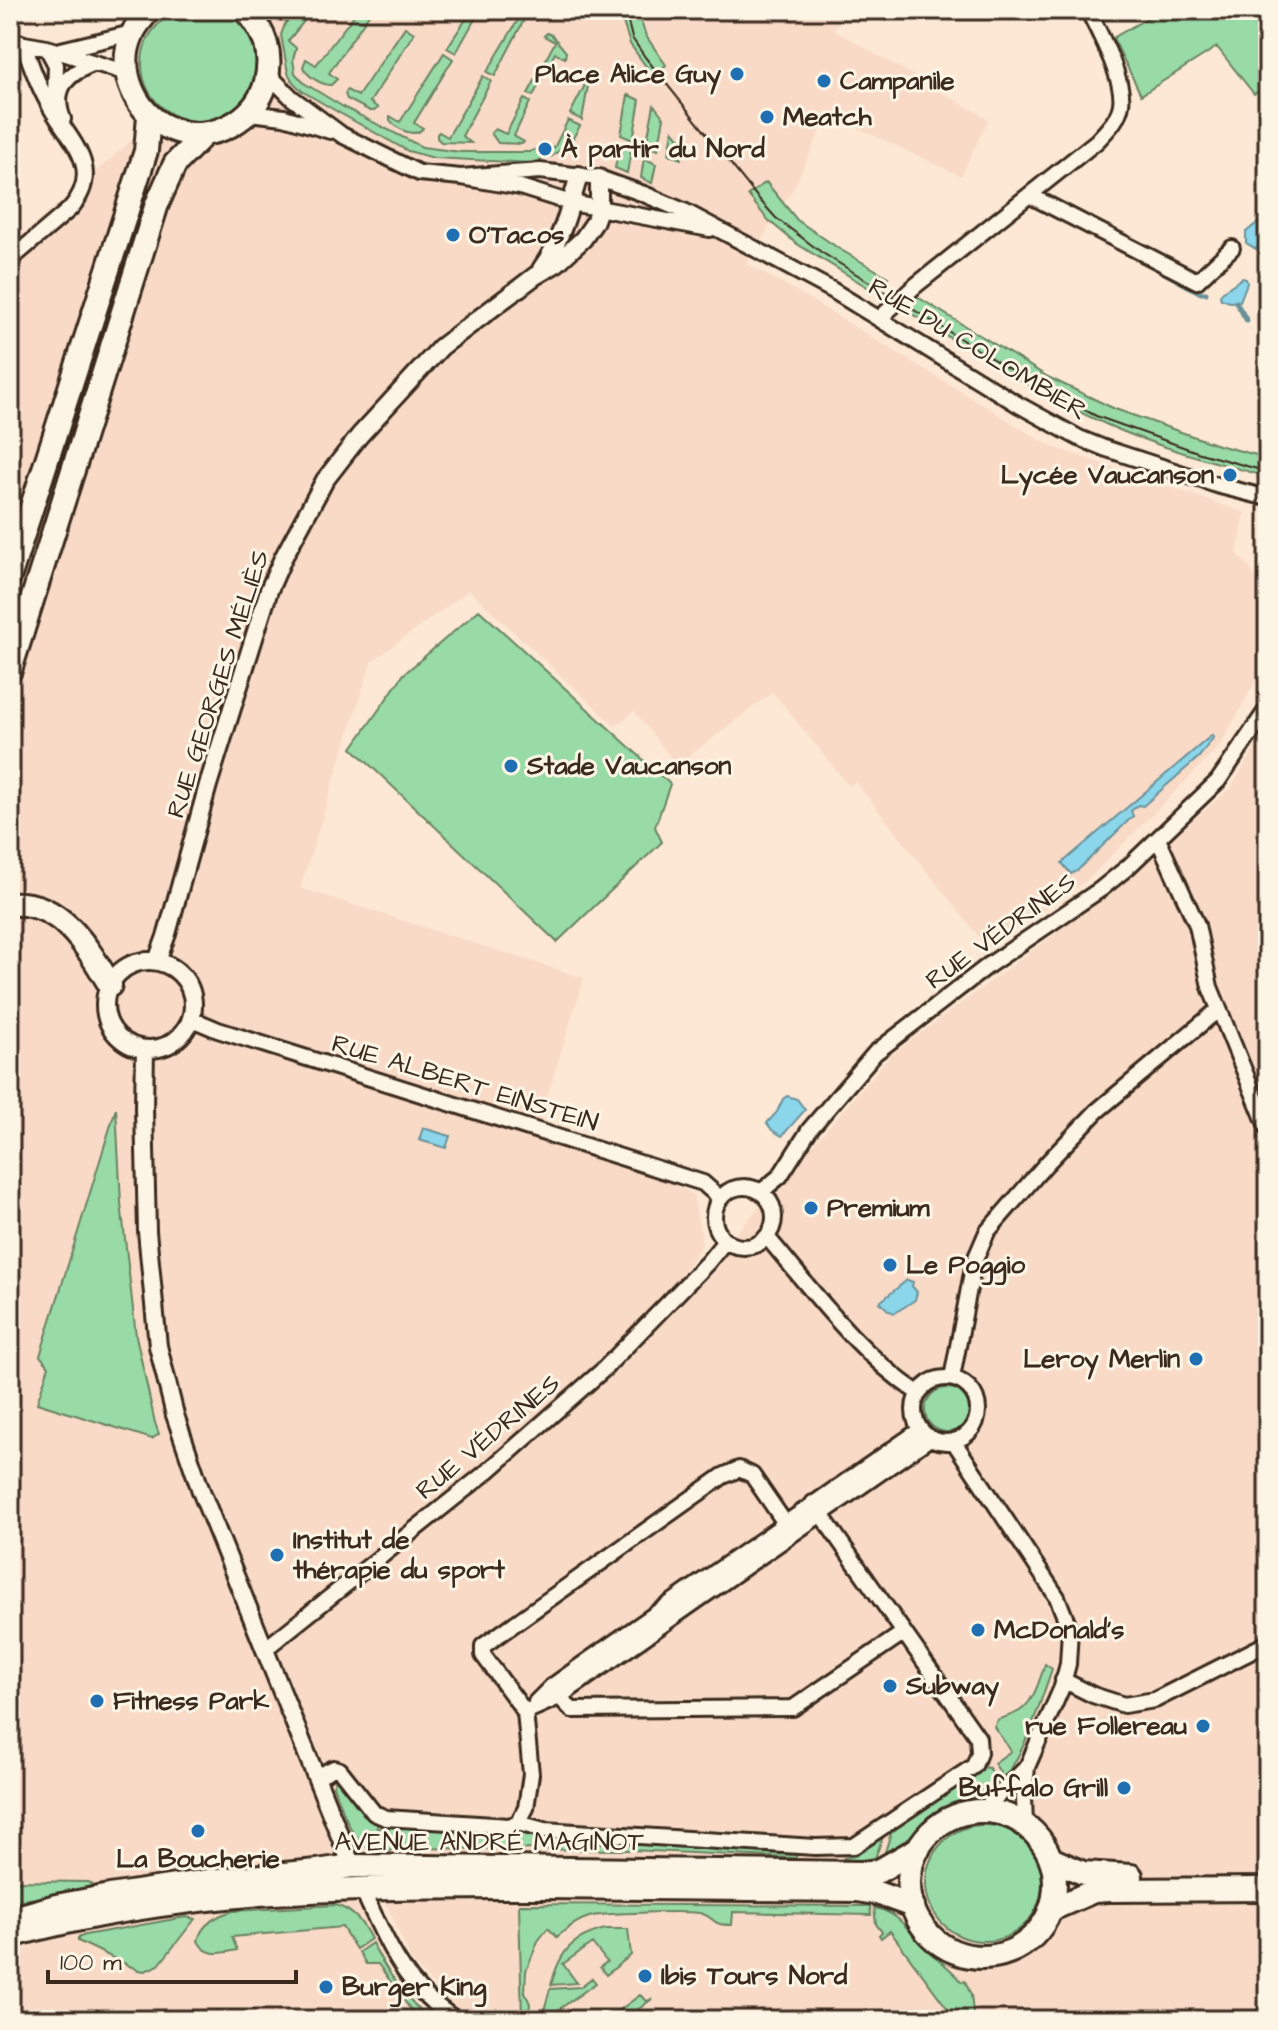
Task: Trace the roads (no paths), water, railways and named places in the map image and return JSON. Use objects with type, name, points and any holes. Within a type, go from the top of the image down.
[{"type":"main road","points":[[149,10],[132,33],[127,53],[127,73],[134,96],[149,116],[175,130],[204,134],[228,127],[249,113],[263,92],[269,59],[260,26],[246,10]]},
{"type":"main road","points":[[10,575],[146,151],[149,116]]},
{"type":"main road","points":[[10,670],[157,204],[175,164],[204,134]]},
{"type":"main road","points":[[10,904],[34,906],[64,922],[95,959],[110,985]]},
{"type":"main road","points":[[968,1812],[1006,1815],[1025,1825],[1040,1840],[1051,1859],[1055,1876],[1055,1893],[1040,1928],[1025,1943],[1007,1953],[991,1956],[975,1957],[944,1946],[930,1935],[913,1906],[909,1882],[913,1859],[919,1848],[935,1828],[968,1812]]},
{"type":"main road","name":"AVENUE ANDRÉ MAGINOT","points":[[10,1919],[110,1896],[209,1881],[352,1866],[863,1873],[879,1871],[919,1848]]},
{"type":"main road","points":[[1051,1859],[1083,1873],[1268,1875]]},
{"type":"main road","name":"AVENUE ANDRÉ MAGINOT","points":[[10,1936],[115,1913],[215,1898],[420,1886],[857,1890],[913,1906]]},
{"type":"main road","points":[[1050,1910],[1094,1891],[1268,1889]]},
{"type":"street","points":[[879,319],[915,286],[1097,141],[1114,121],[1121,103],[1118,81],[1088,10]]},
{"type":"street","points":[[52,50],[132,33]]},
{"type":"street","points":[[17,41],[127,73]]},
{"type":"street","points":[[10,260],[70,209],[84,183],[81,154],[51,108],[17,41]]},
{"type":"street","points":[[52,50],[56,65],[54,92],[70,135]]},
{"type":"street","points":[[59,108],[63,83],[74,72],[95,63]]},
{"type":"street","name":"RUE DU COLOMBIER","points":[[268,74],[292,98],[342,135]]},
{"type":"street","name":"RUE DU COLOMBIER","points":[[249,113],[284,117],[342,135],[419,173],[520,187],[571,203],[719,230]]},
{"type":"street","name":"RUE DU COLOMBIER","points":[[461,177],[540,171],[599,178],[686,212],[832,290],[1019,405],[1079,438],[1220,486],[1268,498]]},
{"type":"street","name":"RUE GEORGES MÉLIÈS","points":[[535,276],[552,254],[579,175]]},
{"type":"street","points":[[599,178],[599,209]]},
{"type":"street","points":[[1029,195],[1197,281],[1232,248]]},
{"type":"street","name":"RUE GEORGES MÉLIÈS","points":[[157,961],[255,633],[283,558],[325,480],[360,435],[441,347],[557,263],[583,239],[599,209]]},
{"type":"street","name":"RUE VÉDRINES","points":[[761,1192],[780,1176],[810,1129],[875,1053],[989,965],[1101,889],[1128,867],[1218,781],[1268,708]]},
{"type":"street","points":[[1158,839],[1197,925],[1207,975],[1268,1129]]},
{"type":"street","points":[[157,961],[175,968],[188,982],[194,1000],[192,1019],[185,1032],[174,1042],[160,1048],[145,1049],[127,1043],[113,1031],[106,1013],[105,999],[110,985],[123,969],[134,963],[157,961]]},
{"type":"street","points":[[952,1378],[974,1262],[987,1232],[1097,1111],[1219,1009]]},
{"type":"street","name":"RUE ALBERT EINSTEIN","points":[[192,1019],[218,1030],[703,1183],[720,1198]]},
{"type":"street","points":[[145,1049],[147,1231],[158,1346],[175,1415],[201,1491],[362,1889],[402,1968],[417,1987],[456,2020]]},
{"type":"street","points":[[744,1186],[761,1192],[773,1208],[772,1228],[767,1237],[752,1247],[733,1246],[718,1234],[713,1216],[715,1206],[727,1192],[744,1186]]},
{"type":"street","points":[[767,1237],[868,1353],[918,1393]]},
{"type":"street","name":"RUE VÉDRINES","points":[[265,1649],[488,1471],[603,1370],[725,1241]]},
{"type":"street","points":[[937,1378],[952,1378],[962,1381],[971,1389],[977,1400],[978,1413],[971,1431],[963,1438],[946,1443],[925,1434],[915,1422],[913,1412],[918,1393],[926,1384],[937,1378]]},
{"type":"street","points":[[525,1712],[925,1434]]},
{"type":"street","points":[[954,1442],[1057,1597],[1070,1630],[1068,1664],[1063,1680],[1027,1767],[1025,1825]]},
{"type":"street","points":[[518,1823],[526,1808],[531,1774],[525,1712],[483,1655],[483,1646],[723,1476],[739,1469],[752,1475],[785,1523]]},
{"type":"street","points":[[316,1777],[334,1768],[340,1770],[374,1813],[386,1818],[509,1826],[518,1823],[544,1830],[815,1847],[854,1846],[974,1766],[979,1753],[978,1738],[817,1509]]},
{"type":"street","points":[[555,1692],[785,1523],[817,1509]]},
{"type":"street","points":[[555,1692],[572,1710],[793,1708],[903,1633]]},
{"type":"street","points":[[1063,1680],[1093,1695],[1124,1705],[1155,1700],[1268,1643]]},
{"type":"street","points":[[981,1812],[1027,1767]]},
{"type":"water","points":[[1262,219],[1268,227],[1268,239],[1256,249],[1246,243],[1246,232]]},
{"type":"water","points":[[1242,278],[1247,283],[1240,301],[1221,299],[1222,292]]},
{"type":"water","points":[[1212,735],[1199,757],[1143,806],[1138,805],[1131,811],[1133,816],[1071,874],[1062,863]]},
{"type":"water","points":[[787,1096],[797,1099],[805,1110],[782,1136],[767,1123]]},
{"type":"water","points":[[423,1128],[450,1136],[446,1148],[419,1140]]},
{"type":"water","points":[[907,1280],[913,1282],[912,1286],[917,1292],[915,1300],[895,1313],[889,1311],[880,1302]]},
{"type":"waterway","points":[[1121,250],[1134,257]]},
{"type":"waterway","points":[[1150,265],[1206,293]]},
{"type":"waterway","points":[[1236,302],[1247,321]]},
{"type":"tram line","points":[[625,10],[632,38],[645,57],[758,198],[776,218],[821,252],[1004,366],[1096,416],[1200,453],[1268,472]]},
{"type":"place","name":"Place Alice Guy","points":[[737,74]]},
{"type":"place","name":"Campanile","points":[[824,81]]},
{"type":"place","name":"Meatch","points":[[767,117]]},
{"type":"place","name":"À partir du Nord","points":[[545,149]]},
{"type":"place","name":"O'Tacos","points":[[453,235]]},
{"type":"place","name":"Lycée Vaucanson","points":[[1230,475]]},
{"type":"place","name":"Stade Vaucanson","points":[[511,766]]},
{"type":"place","name":"Premium","points":[[811,1208]]},
{"type":"place","name":"Le Poggio","points":[[890,1265]]},
{"type":"place","name":"Leroy Merlin","points":[[1196,1359]]},
{"type":"place","name":"Institut de thérapie du sport","points":[[277,1555]]},
{"type":"place","name":"McDonald's","points":[[978,1630]]},
{"type":"place","name":"Subway","points":[[890,1686]]},
{"type":"place","name":"Fitness Park","points":[[97,1701]]},
{"type":"place","name":"rue Follereau","points":[[1203,1726]]},
{"type":"place","name":"Buffalo Grill","points":[[1124,1788]]},
{"type":"place","name":"La Boucherie","points":[[198,1831]]},
{"type":"place","name":"Ibis Tours Nord","points":[[645,1976]]},
{"type":"place","name":"Burger King","points":[[326,1987]]}]
